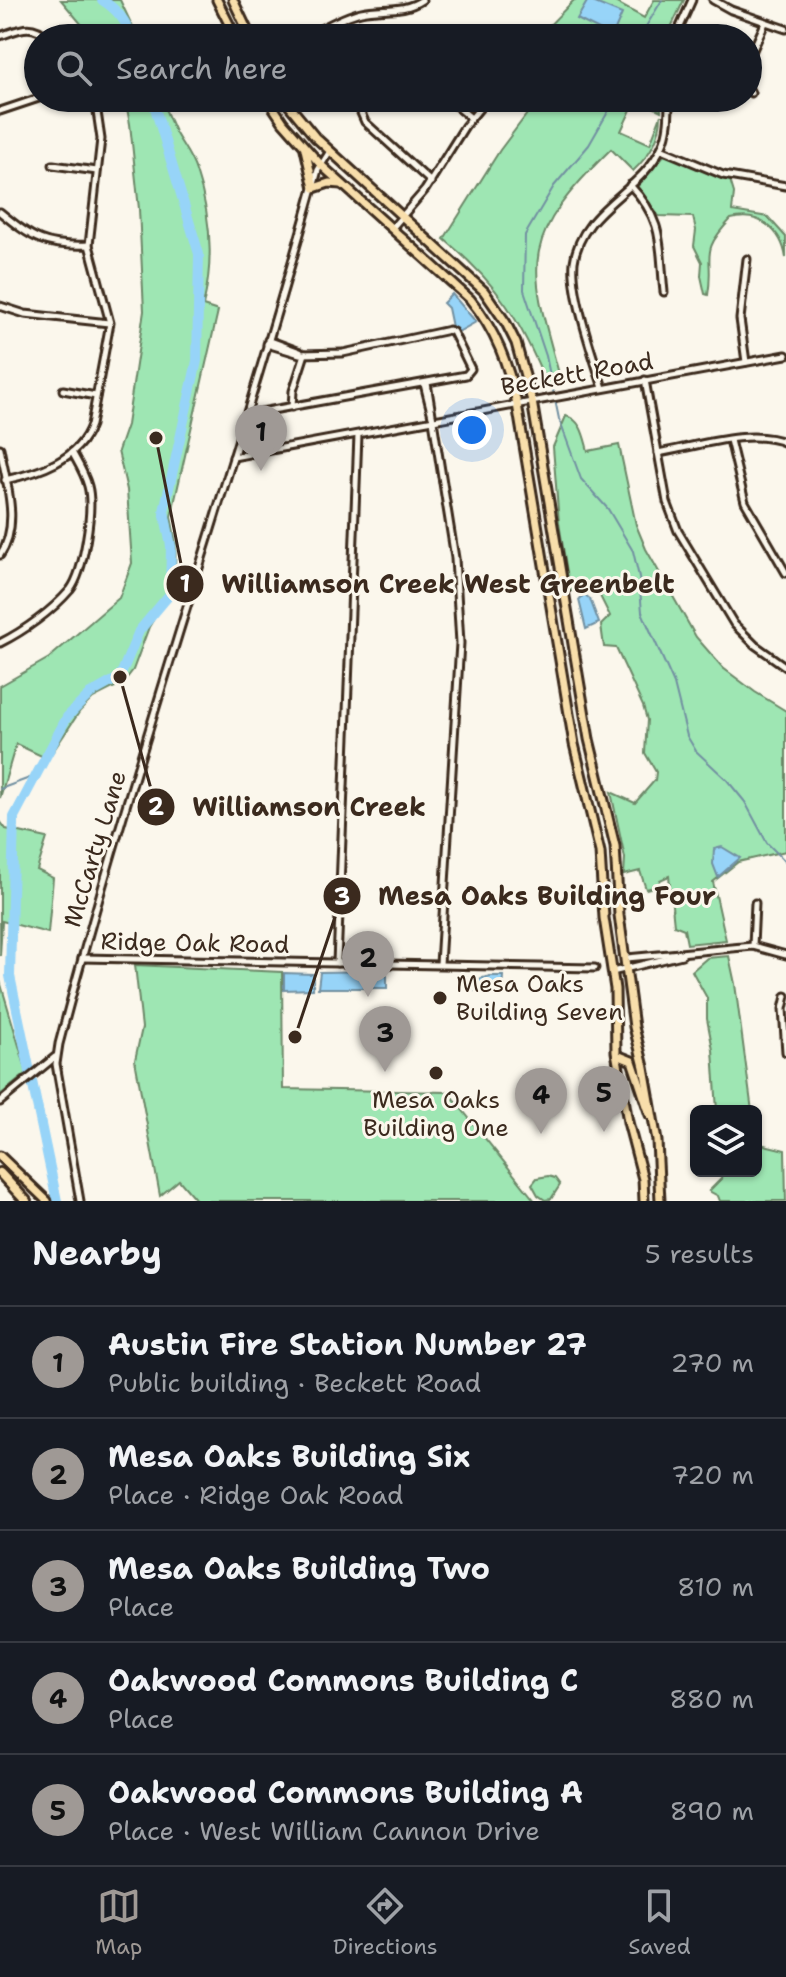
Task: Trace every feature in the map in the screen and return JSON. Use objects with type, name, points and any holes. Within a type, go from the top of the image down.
[{"type":"highway","points":[[0,1173],[26,1201]]},
{"type":"main road","points":[[217,0],[229,24]]},
{"type":"main road","points":[[233,0],[244,24]]},
{"type":"main road","points":[[278,112],[321,165],[480,311],[508,363],[574,744],[600,852],[617,1055],[628,1122],[643,1179],[644,1201]]},
{"type":"main road","points":[[294,112],[330,151],[472,279],[496,307],[516,343],[532,401],[589,739],[615,846],[617,897],[634,1027],[653,1120],[660,1201]]},
{"type":"main road","points":[[304,147],[314,188],[333,182],[347,186]]},
{"type":"main road","points":[[617,1055],[632,1061],[653,1120]]},
{"type":"main road","points":[[1,1157],[47,1201]]},
{"type":"street","points":[[333,24],[363,12],[407,8],[422,0]]},
{"type":"street","points":[[681,24],[692,0]]},
{"type":"street","points":[[713,0],[731,10],[786,29]]},
{"type":"street","points":[[731,10],[734,2]]},
{"type":"street","points":[[762,30],[765,23]]},
{"type":"street","points":[[0,36],[24,28]]},
{"type":"street","points":[[0,111],[24,103]]},
{"type":"street","points":[[5,480],[34,473],[72,452],[89,432],[110,323],[89,245],[101,129],[98,112]]},
{"type":"street","points":[[361,112],[365,122],[431,182]]},
{"type":"street","points":[[464,112],[471,118]]},
{"type":"street","points":[[392,228],[431,182],[476,112]]},
{"type":"street","points":[[603,388],[576,292],[574,264],[586,228],[649,166],[661,149],[668,127],[669,112]]},
{"type":"street","points":[[661,149],[723,175],[786,186]]},
{"type":"street","name":"McCarty Lane","points":[[79,1200],[56,1057],[82,958],[314,188],[321,165],[330,151]]},
{"type":"street","points":[[53,165],[97,171]]},
{"type":"street","points":[[630,185],[647,204],[656,222],[664,292]]},
{"type":"street","points":[[0,212],[40,242],[89,245]]},
{"type":"street","points":[[746,362],[740,319],[747,259]]},
{"type":"street","points":[[1,308],[25,314],[110,323]]},
{"type":"street","points":[[261,412],[466,375],[471,369],[451,330],[424,333],[406,341],[343,353],[325,351],[305,354],[268,342]]},
{"type":"street","points":[[292,407],[293,391],[305,354]]},
{"type":"street","name":"Beckett Road","points":[[233,457],[786,355]]},
{"type":"street","points":[[645,380],[667,502],[674,521],[722,608],[747,639],[786,667]]},
{"type":"street","points":[[425,383],[435,420],[455,558],[460,643],[440,964]]},
{"type":"street","points":[[63,390],[96,396]]},
{"type":"street","points":[[337,963],[358,435]]},
{"type":"street","points":[[658,453],[761,436],[786,443]]},
{"type":"street","points":[[730,440],[745,502],[786,573]]},
{"type":"street","points":[[0,448],[11,521],[6,545],[0,555]]},
{"type":"street","points":[[0,643],[14,636],[59,600],[70,589],[79,572],[90,492],[72,452]]},
{"type":"street","points":[[753,946],[755,903]]},
{"type":"street","points":[[627,958],[753,946],[786,955]]},
{"type":"street","points":[[612,972],[691,952]]},
{"type":"street","name":"Ridge Oak Road","points":[[82,958],[595,968]]},
{"type":"street","points":[[786,996],[783,1009],[786,1052]]},
{"type":"street","points":[[0,1102],[56,1057]]},
{"type":"green space","points":[[61,0],[120,0],[131,24],[81,24]]},
{"type":"green space","points":[[574,0],[616,0],[644,18],[654,0],[684,0],[673,24],[551,24]]},
{"type":"green space","points":[[128,112],[167,112],[194,166],[205,204],[209,238],[209,272],[203,306],[218,311],[171,517],[176,542],[175,568],[169,594],[149,627],[133,670],[123,683],[93,698],[80,711],[48,759],[16,744],[0,798],[0,686],[49,658],[119,598],[132,563],[127,490],[118,451],[127,425],[144,311],[139,209]]},
{"type":"green space","points":[[528,112],[630,112],[621,131],[650,144],[661,115],[653,146],[633,171],[611,149],[558,208],[545,232],[538,256],[538,281],[542,309],[562,384],[548,387],[518,323],[480,272],[444,239],[500,150]]},
{"type":"green space","points":[[665,154],[730,180],[734,193],[732,211],[768,217],[786,237],[786,258],[780,239],[768,225],[751,218],[731,219],[711,248],[710,281],[708,295],[705,294],[702,262],[694,246],[696,230],[693,217],[659,216],[637,187]]},
{"type":"green space","points":[[566,416],[579,425],[588,451],[619,445],[636,525],[646,549],[696,637],[723,668],[786,711],[786,851],[738,862],[713,882],[726,940],[687,944],[684,929],[674,925],[669,876],[660,880],[658,886],[646,889],[640,871],[624,875],[625,858],[611,792],[635,803],[655,780],[656,772],[645,753],[647,720],[643,706],[616,648],[604,647],[601,625],[610,616],[598,592],[584,588],[570,591],[559,523],[553,447]]},
{"type":"green space","points":[[0,821],[6,829],[47,838],[37,870],[53,878],[48,933],[2,921],[0,956]]},
{"type":"green space","points":[[729,956],[751,1105],[717,1105],[707,998],[692,971],[707,958]]},
{"type":"green space","points":[[135,965],[282,972],[283,1089],[448,1092],[535,1201],[197,1201],[179,1180],[160,1196],[135,1060],[142,1028]]},
{"type":"green space","points":[[0,981],[27,1073],[0,1095]]},
{"type":"green space","points":[[762,1144],[785,1150],[786,1201],[720,1201],[709,1191],[721,1179],[762,1177]]},
{"type":"green space","points":[[537,1178],[555,1178],[560,1185],[551,1199],[545,1200],[532,1184]]},
{"type":"water","points":[[588,0],[622,14],[618,24],[587,24],[577,19]]},
{"type":"water","points":[[452,294],[476,322],[458,332],[452,327],[448,308],[443,303]]},
{"type":"water","points":[[584,594],[590,599],[599,623],[586,629],[579,600]]},
{"type":"water","points":[[722,847],[740,858],[718,877],[713,864],[714,849]]},
{"type":"water","points":[[380,971],[387,976],[387,988],[318,988],[320,972]]},
{"type":"water","points":[[284,973],[313,974],[313,989],[284,990]]},
{"type":"water","points":[[503,976],[502,990],[490,991],[484,987],[477,991],[464,989],[466,977],[479,979]]},
{"type":"waterway","points":[[102,0],[126,24]]},
{"type":"waterway","points":[[647,24],[662,0]]},
{"type":"waterway","points":[[57,1201],[10,976],[14,817],[67,717],[90,694],[120,677],[139,631],[170,594],[171,546],[164,511],[197,361],[199,254],[156,112]]},
{"type":"waterway","points":[[608,112],[589,145],[554,186],[525,235],[524,290],[546,356],[559,419],[581,479],[608,509],[633,551],[642,612],[674,684],[687,736],[696,751],[745,802],[767,843],[786,862]]},
{"type":"waterway","points":[[0,789],[35,776]]},
{"type":"place","name":"Williamson Creek West Greenbelt","points":[[156,438]]},
{"type":"place","name":"Austin Fire Station Number 27","points":[[261,471]]},
{"type":"place","name":"Williamson Creek","points":[[120,677]]},
{"type":"place","name":"Mesa Oaks Building Six","points":[[368,997]]},
{"type":"place","name":"Mesa Oaks Building Seven","points":[[440,998]]},
{"type":"place","name":"Mesa Oaks Building Four","points":[[295,1037]]},
{"type":"place","name":"Mesa Oaks Building Two","points":[[385,1072]]},
{"type":"place","name":"Mesa Oaks Building One","points":[[436,1073]]},
{"type":"place","name":"Oakwood Commons Building A","points":[[604,1132]]},
{"type":"place","name":"Oakwood Commons Building C","points":[[541,1134]]}]
